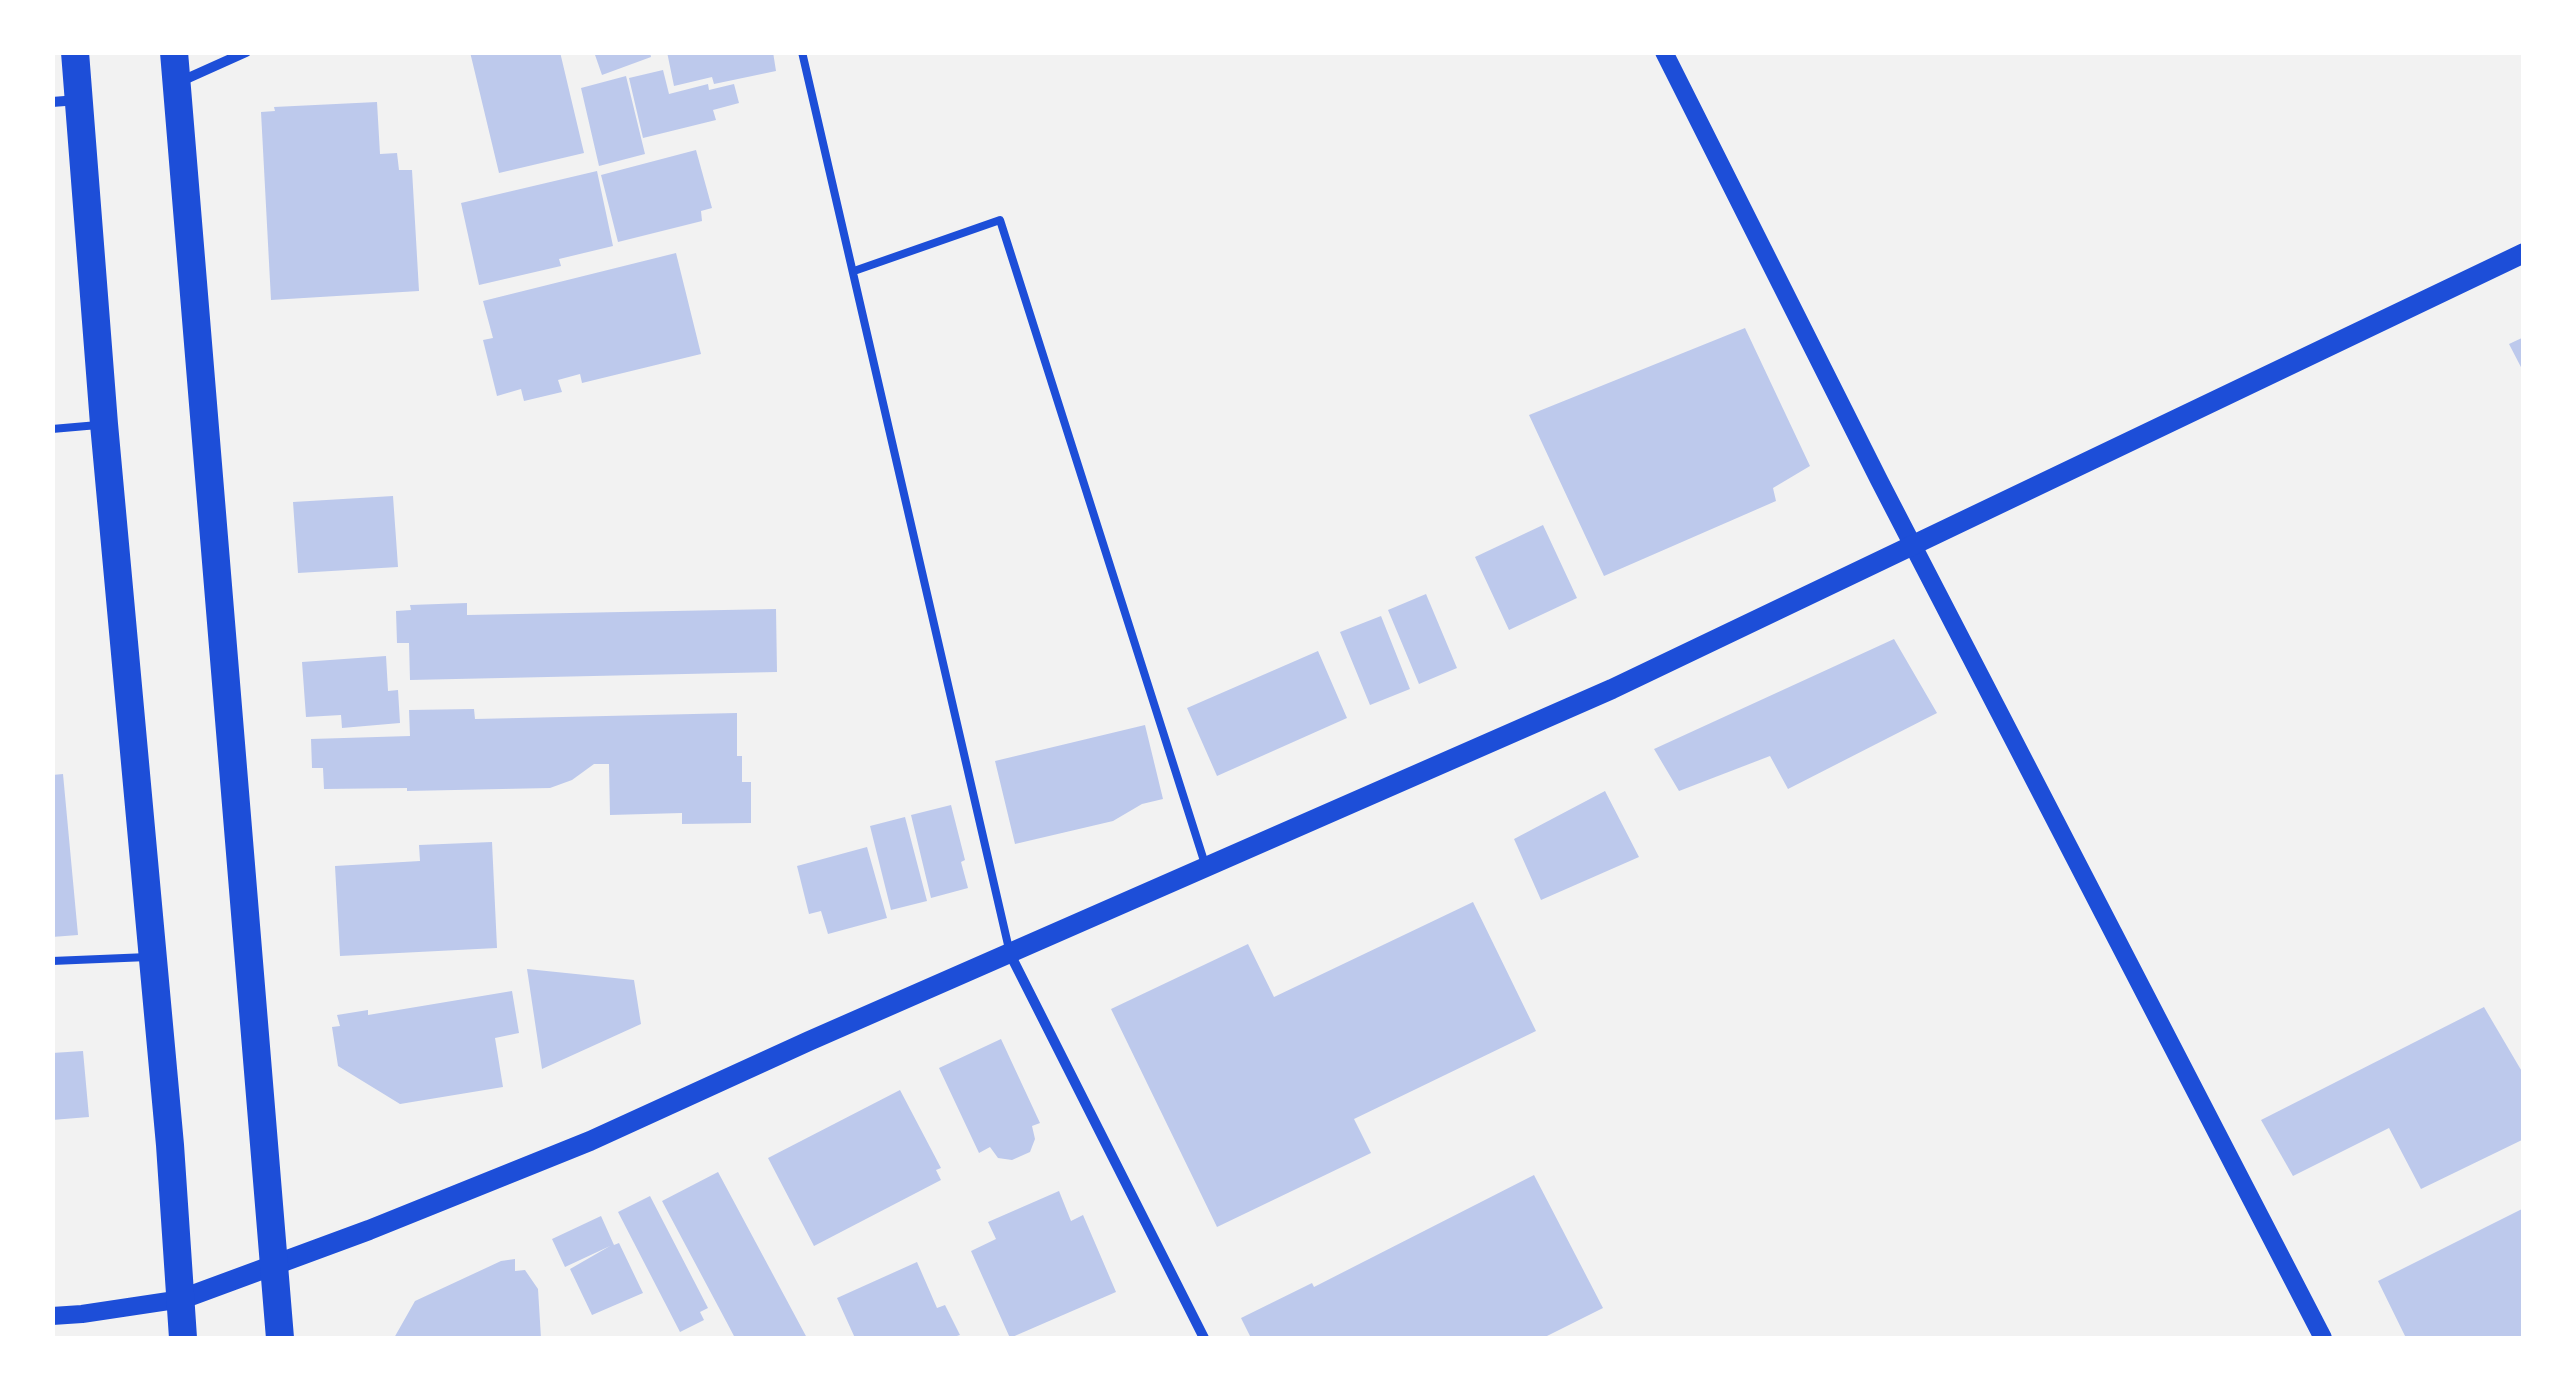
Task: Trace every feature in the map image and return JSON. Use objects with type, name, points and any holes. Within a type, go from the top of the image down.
[{"type":"highway","points":[[75,52],[66,101],[104,424],[153,956],[183,1338]]},
{"type":"highway","points":[[174,52],[280,1338]]},
{"type":"main road","points":[[182,1298],[590,1141],[1612,689],[2524,252]]},
{"type":"street","points":[[176,83],[246,52]]},
{"type":"street","points":[[1664,52],[1912,544],[2323,1338]]},
{"type":"street","points":[[1010,954],[1204,1338]]},
{"type":"street","points":[[52,1316],[182,1298]]},
{"type":"lane","points":[[802,52],[1010,954]]},
{"type":"lane","points":[[854,271],[1000,220],[1206,868]]},
{"type":"lane","points":[[52,429],[104,424]]},
{"type":"lane","points":[[52,961],[153,956]]},
{"type":"building","points":[[470,52],[560,52],[584,153],[499,173]]},
{"type":"building","points":[[594,52],[650,52],[651,57],[602,75]]},
{"type":"building","points":[[667,52],[773,52],[776,71],[714,84],[712,77],[674,86]]},
{"type":"building","points":[[663,70],[669,94],[708,84],[709,90],[734,84],[739,103],[713,110],[716,120],[643,138],[629,78]]},
{"type":"building","points":[[626,76],[645,154],[599,166],[581,88]]},
{"type":"building","points":[[377,102],[380,154],[397,153],[399,170],[412,170],[419,291],[271,300],[261,112],[275,111],[274,107]]},
{"type":"building","points":[[696,150],[712,208],[701,211],[702,221],[618,242],[601,175]]},
{"type":"building","points":[[597,171],[613,246],[559,259],[561,266],[479,285],[461,203]]},
{"type":"building","points":[[676,253],[701,354],[582,383],[580,374],[558,380],[562,392],[524,401],[521,389],[497,396],[483,340],[493,338],[483,301]]},
{"type":"building","points":[[1745,328],[1810,466],[1773,488],[1776,501],[1604,576],[1529,415]]},
{"type":"building","points":[[2524,337],[2524,373],[2509,344]]},
{"type":"building","points":[[393,496],[398,567],[298,573],[293,502]]},
{"type":"building","points":[[1543,525],[1577,598],[1509,630],[1475,557]]},
{"type":"building","points":[[1426,594],[1457,668],[1419,684],[1388,610]]},
{"type":"building","points":[[467,603],[467,615],[776,609],[777,672],[410,680],[409,643],[397,643],[396,611],[411,610],[410,605]]},
{"type":"building","points":[[1381,616],[1410,689],[1370,705],[1340,632]]},
{"type":"building","points":[[1894,639],[1937,713],[1788,789],[1770,756],[1679,791],[1654,749]]},
{"type":"building","points":[[1318,651],[1347,718],[1217,776],[1187,708]]},
{"type":"building","points":[[386,656],[388,691],[398,690],[400,723],[342,728],[341,715],[306,717],[302,662]]},
{"type":"building","points":[[474,709],[475,719],[737,713],[737,756],[742,756],[742,782],[751,782],[751,823],[682,824],[682,813],[610,815],[609,764],[594,764],[572,780],[550,788],[407,791],[324,789],[323,768],[312,768],[311,739],[410,736],[409,710]]},
{"type":"building","points":[[1145,725],[1163,799],[1142,804],[1113,821],[1015,844],[995,761]]},
{"type":"building","points":[[63,774],[78,935],[52,937],[52,775]]},
{"type":"building","points":[[1605,791],[1639,857],[1541,900],[1514,839]]},
{"type":"building","points":[[951,805],[968,888],[931,898],[911,815]]},
{"type":"building","points":[[905,817],[927,901],[891,910],[870,826]]},
{"type":"building","points":[[492,842],[497,948],[340,956],[335,866],[420,861],[419,845]]},
{"type":"building","points":[[867,847],[887,918],[828,934],[821,911],[809,914],[797,866]]},
{"type":"building","points":[[1473,902],[1536,1031],[1354,1119],[1371,1153],[1217,1227],[1111,1009],[1248,944],[1274,997]]},
{"type":"building","points":[[527,969],[634,980],[641,1024],[542,1069]]},
{"type":"building","points":[[512,991],[519,1033],[495,1038],[503,1087],[400,1104],[338,1066],[332,1027],[340,1026],[337,1015],[368,1010],[368,1015]]},
{"type":"building","points":[[2484,1007],[2524,1075],[2524,1139],[2421,1189],[2389,1128],[2293,1176],[2261,1120]]},
{"type":"building","points":[[1001,1039],[1040,1123],[1032,1126],[1035,1139],[1030,1152],[1012,1160],[998,1158],[990,1147],[979,1153],[939,1068]]},
{"type":"building","points":[[83,1051],[89,1117],[52,1120],[52,1053]]},
{"type":"building","points":[[900,1090],[941,1168],[936,1170],[941,1180],[814,1246],[768,1158]]},
{"type":"building","points":[[718,1172],[807,1338],[735,1338],[662,1201]]},
{"type":"building","points":[[1534,1175],[1603,1308],[1543,1338],[1251,1338],[1241,1318],[1312,1283],[1314,1287]]},
{"type":"building","points":[[1059,1191],[1071,1221],[1083,1215],[1116,1292],[1010,1338],[971,1251],[996,1239],[988,1222]]},
{"type":"building","points":[[650,1196],[708,1308],[700,1312],[704,1320],[680,1332],[618,1212]]},
{"type":"building","points":[[2524,1208],[2524,1338],[2406,1338],[2378,1281]]},
{"type":"building","points":[[601,1216],[643,1293],[592,1315],[570,1269],[610,1246],[565,1267],[552,1239]]},
{"type":"building","points":[[515,1259],[515,1271],[525,1270],[538,1289],[541,1338],[394,1338],[415,1301],[501,1261]]},
{"type":"building","points":[[917,1262],[937,1308],[945,1305],[960,1335],[855,1338],[837,1298]]}]
